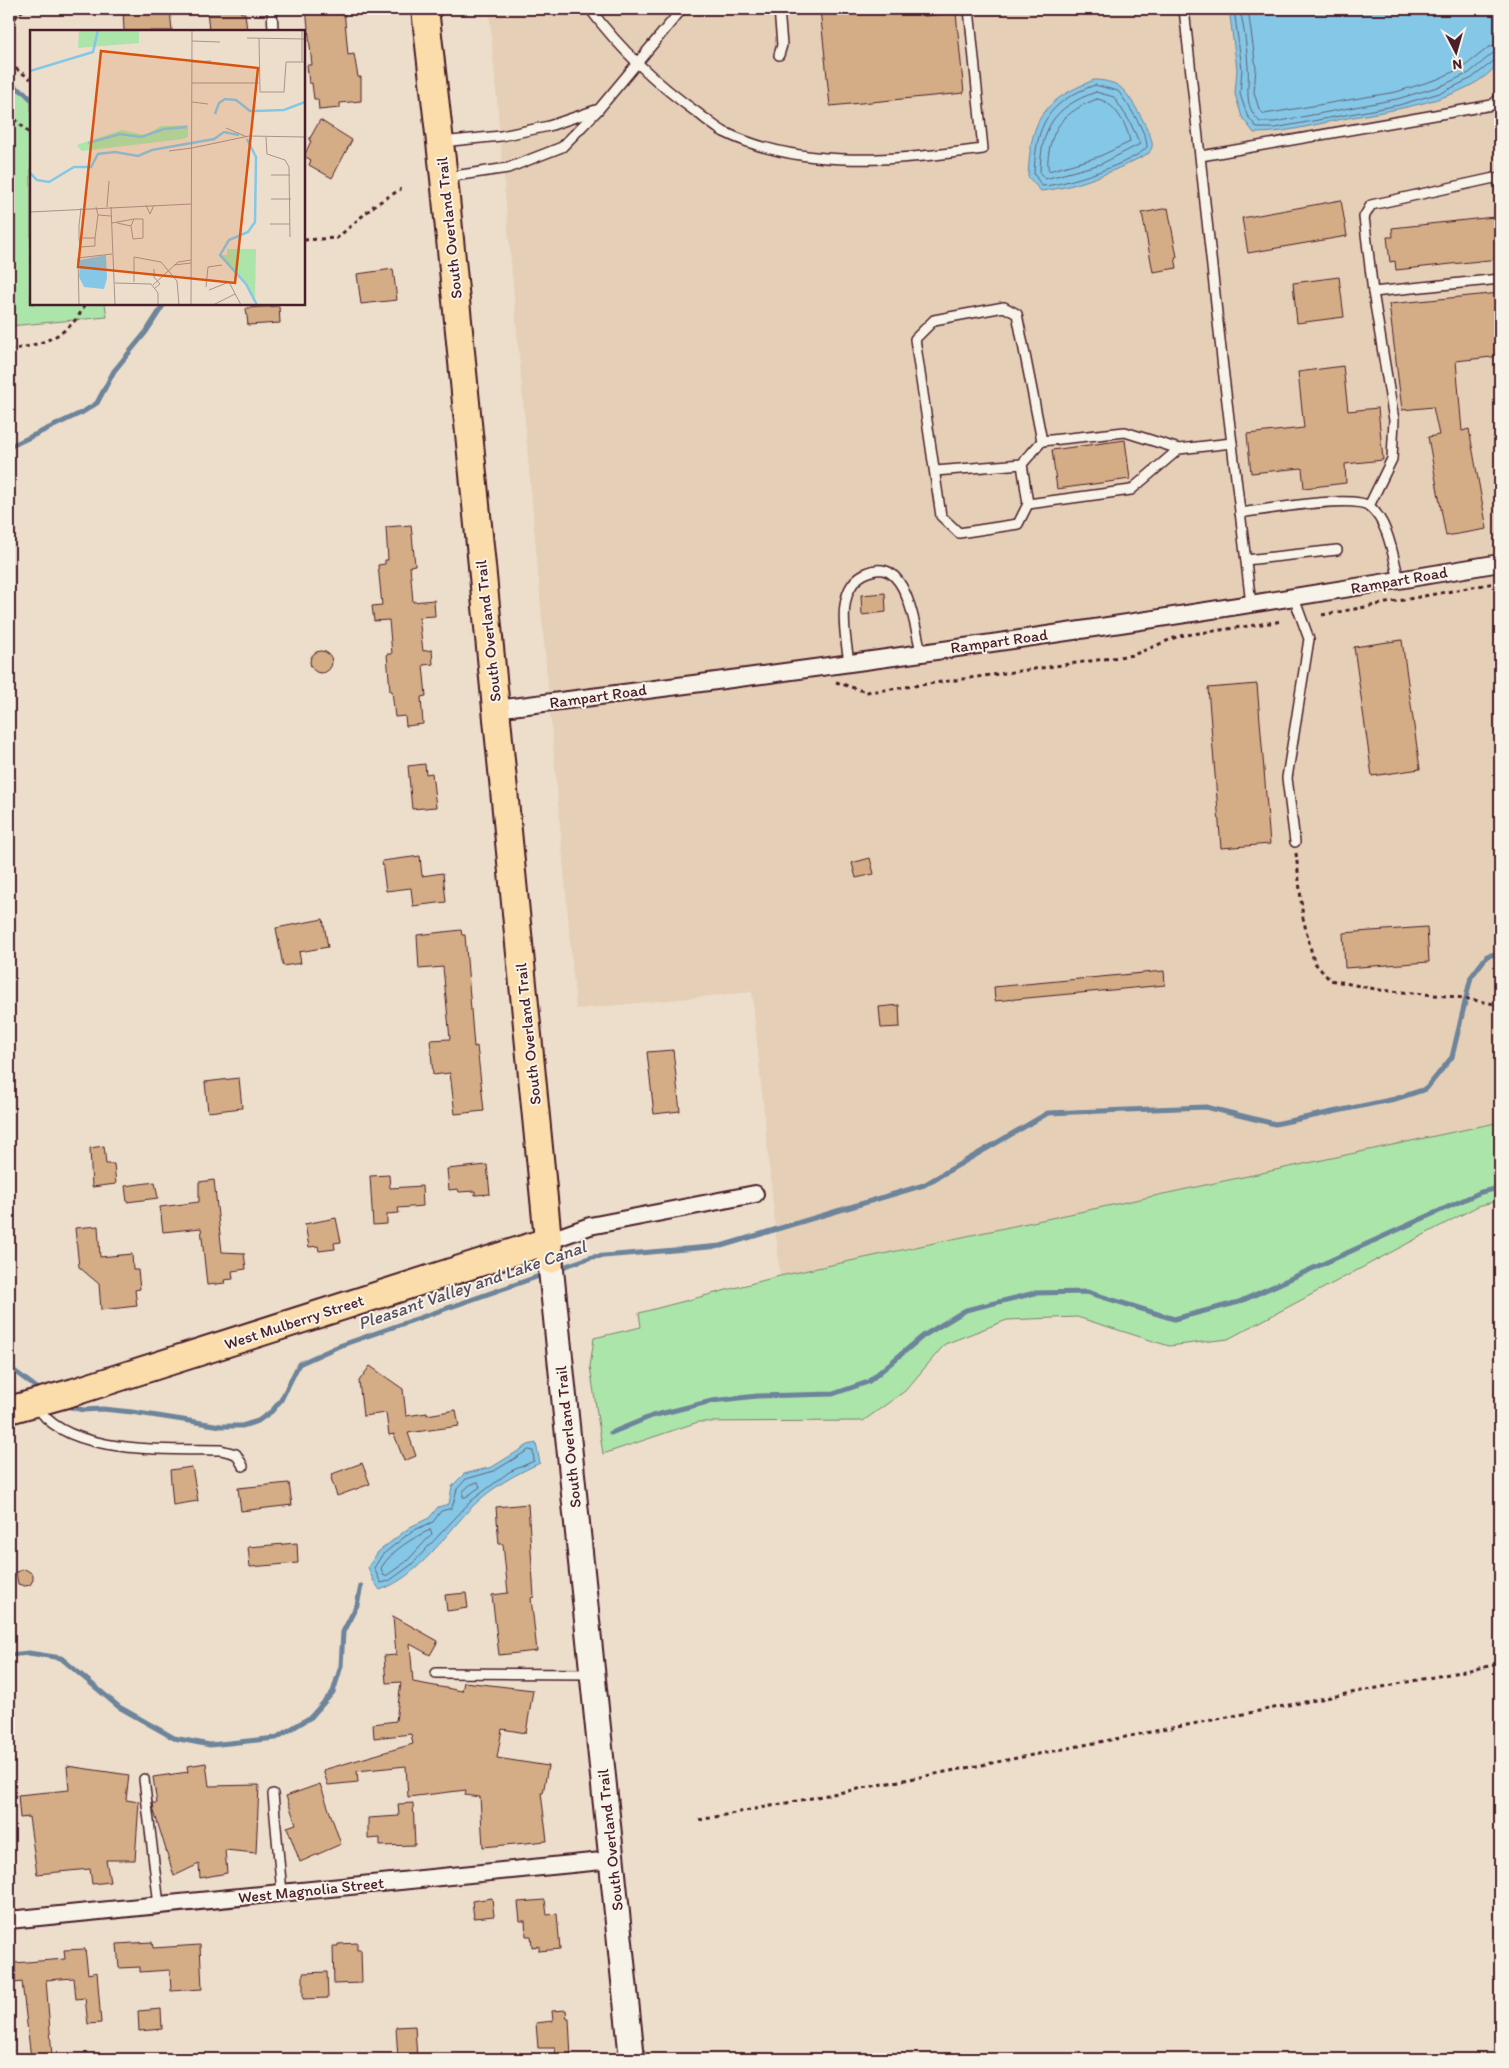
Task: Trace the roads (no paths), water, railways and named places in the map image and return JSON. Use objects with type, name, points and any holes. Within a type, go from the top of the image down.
[{"type":"main road","name":"South Overland Trail","points":[[425,9],[444,178],[550,1262],[612,1860],[628,2059]]},
{"type":"main road","name":"West Mulberry Street","points":[[9,1410],[41,1403],[74,1392],[550,1262]]},
{"type":"street","name":"Rampart Road","points":[[496,709],[821,666],[1294,598],[1500,563]]},
{"type":"street","name":"West Mulberry Street","points":[[550,1262],[590,1226],[755,1194]]},
{"type":"street","name":"West Magnolia Street","points":[[9,1920],[612,1860]]},
{"type":"lane","points":[[272,9],[273,30]]},
{"type":"lane","points":[[590,9],[638,63],[671,94],[723,131],[763,146],[805,155],[852,160],[902,159],[983,149],[969,9]]},
{"type":"lane","points":[[444,178],[508,168],[562,147],[599,109],[682,9]]},
{"type":"lane","points":[[778,9],[782,46],[779,55]]},
{"type":"lane","points":[[1184,9],[1251,604]]},
{"type":"lane","points":[[1200,156],[1492,105],[1500,98]]},
{"type":"lane","points":[[440,142],[502,136],[550,126],[599,109]]},
{"type":"lane","points":[[1368,506],[1392,459],[1394,420],[1373,292],[1364,217],[1371,205],[1494,178],[1500,182]]},
{"type":"lane","points":[[1373,292],[1500,279]]},
{"type":"lane","points":[[1022,464],[1028,504],[1018,524],[959,533],[941,516],[915,339],[934,320],[1004,307],[1017,314],[1042,441]]},
{"type":"lane","points":[[934,471],[1022,464],[1042,441],[1124,432],[1178,449],[1232,443]]},
{"type":"lane","points":[[1028,504],[1131,490],[1178,449]]},
{"type":"lane","points":[[1240,513],[1349,500],[1368,506],[1382,524],[1399,580]]},
{"type":"lane","points":[[1246,560],[1337,550]]},
{"type":"lane","points":[[849,662],[845,636],[845,609],[848,595],[856,579],[874,570],[884,570],[894,575],[902,587],[921,652]]},
{"type":"lane","points":[[1294,598],[1309,639],[1287,778],[1295,842]]},
{"type":"lane","points":[[41,1403],[41,1414],[48,1421],[73,1435],[122,1447],[221,1450],[236,1454],[243,1466]]},
{"type":"lane","points":[[436,1673],[593,1674]]},
{"type":"lane","points":[[144,1779],[158,1905]]},
{"type":"lane","points":[[273,1794],[282,1893]]},
{"type":"water","points":[[1229,9],[1500,9],[1500,61],[1487,75],[1469,86],[1425,102],[1296,129],[1254,133],[1242,117],[1235,94],[1237,69]]},
{"type":"water","points":[[1094,80],[1117,85],[1124,91],[1148,130],[1152,142],[1151,149],[1149,153],[1110,172],[1069,186],[1041,191],[1028,177],[1029,157],[1036,127],[1050,105],[1061,96]]},
{"type":"water","points":[[536,1443],[540,1463],[513,1476],[488,1493],[473,1506],[420,1565],[394,1584],[380,1590],[373,1580],[368,1567],[378,1552],[410,1527],[429,1518],[438,1507],[449,1504],[452,1486],[464,1474],[492,1467],[528,1445]]},
{"type":"waterway","name":"Pleasant Valley and Lake Canal","points":[[9,84],[24,92],[30,98]]},
{"type":"waterway","name":"Pleasant Valley and Lake Canal","points":[[9,447],[83,412],[97,403],[114,371],[146,332],[163,305]]},
{"type":"waterway","name":"Pleasant Valley and Lake Canal","points":[[557,1269],[592,1257],[721,1246],[924,1185],[1048,1113],[1206,1107],[1275,1124],[1395,1099],[1426,1089],[1452,1057],[1471,977],[1487,956],[1500,953]]},
{"type":"waterway","points":[[611,1433],[652,1416],[712,1401],[757,1396],[833,1394],[868,1382],[923,1336],[966,1310],[1035,1293],[1087,1292],[1174,1319],[1239,1302],[1481,1192],[1500,1188]]},
{"type":"waterway","name":"Pleasant Valley and Lake Canal","points":[[63,1405],[83,1410],[103,1409],[221,1426],[242,1426],[258,1421],[272,1411],[281,1400],[299,1364],[339,1346],[545,1274]]},
{"type":"waterway","name":"Pleasant Valley and Lake Canal","points":[[9,1367],[41,1391]]},
{"type":"waterway","points":[[9,1655],[29,1653],[61,1658],[119,1707],[174,1738],[210,1745],[276,1738],[311,1717],[333,1692],[341,1666],[343,1632],[357,1605],[361,1586]]}]
